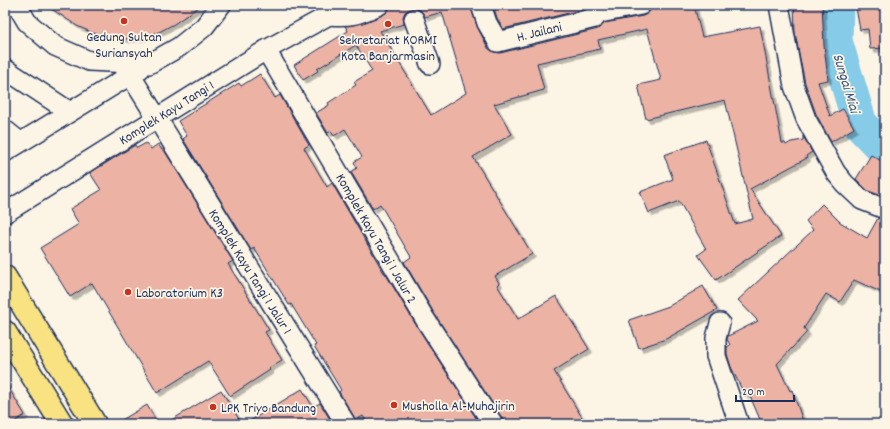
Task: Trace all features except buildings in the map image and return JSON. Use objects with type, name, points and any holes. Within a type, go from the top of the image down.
[{"type":"highway","points":[[5,277],[95,424]]},
{"type":"highway","points":[[5,332],[12,356],[62,424]]},
{"type":"street","points":[[17,5],[27,22],[55,46],[89,61],[149,64]]},
{"type":"street","points":[[5,130],[13,147],[149,64],[179,48],[204,27],[221,5]]},
{"type":"street","points":[[329,10],[344,16],[355,15],[379,5]]},
{"type":"street","name":"H. Jailani","points":[[481,5],[487,24],[498,42],[595,18],[595,14],[641,5]]},
{"type":"street","points":[[779,5],[794,86],[806,118],[836,173],[845,184],[862,200],[885,209]]},
{"type":"street","name":"Komplek Kayu Tangi 1","points":[[5,213],[329,10]]},
{"type":"street","points":[[414,19],[430,64]]},
{"type":"street","name":"Komplek Kayu Tangi 1 Jalur 2","points":[[266,50],[425,319],[493,424]]},
{"type":"street","points":[[5,69],[70,112]]},
{"type":"street","name":"Komplek Kayu Tangi 1 Jalur 1","points":[[131,76],[346,424]]},
{"type":"street","points":[[720,323],[716,338],[716,356],[739,424]]},
{"type":"waterway","name":"Sungai Miai","points":[[836,5],[835,41],[860,124],[885,150]]},
{"type":"place","name":"Gedung Sultan Suriansyah","points":[[124,21]]},
{"type":"place","name":"Sekretariat KORMI Kota Banjarmasin","points":[[388,24]]},
{"type":"place","name":"Laboratorium K3","points":[[128,292]]},
{"type":"place","name":"Musholla Al-Muhajirin","points":[[394,405]]},
{"type":"place","name":"LPK Triyo Bandung","points":[[213,407]]}]
